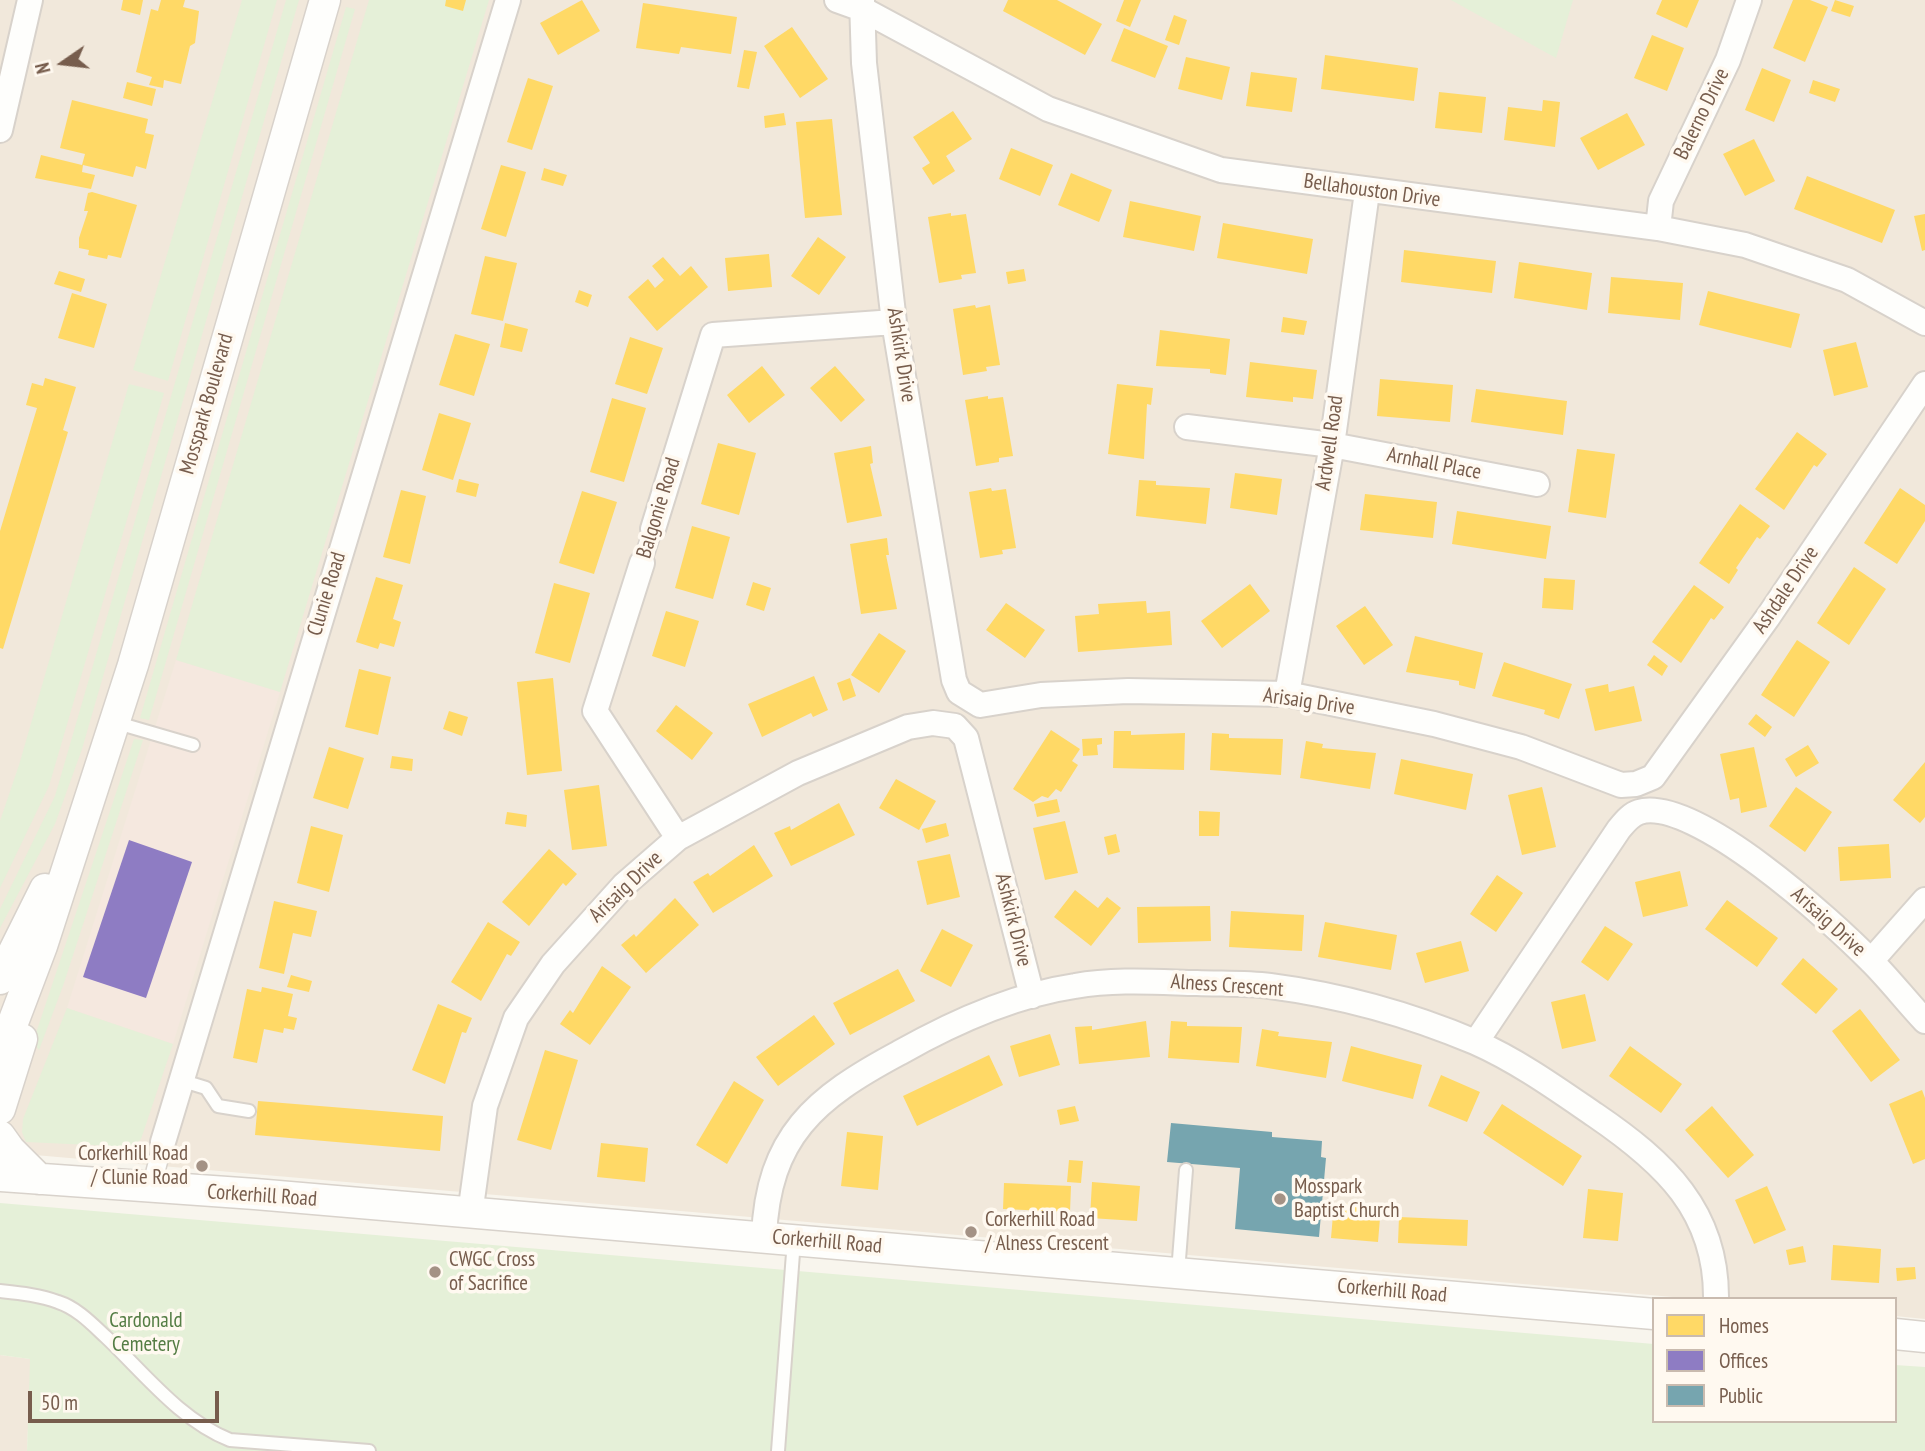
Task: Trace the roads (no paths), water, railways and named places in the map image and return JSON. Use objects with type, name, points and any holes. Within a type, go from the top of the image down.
[{"type":"street","points":[[0,130],[7,64],[30,0]]},
{"type":"street","name":"Mosspark Boulevard","points":[[0,1057],[42,946],[114,722],[325,0]]},
{"type":"street","name":"Clunie Road","points":[[151,1189],[180,1079],[508,0]]},
{"type":"street","name":"Bellahouston Drive","points":[[837,0],[862,4],[1048,109],[1221,170],[1367,192],[1658,228],[1745,245],[1847,281],[1925,323]]},
{"type":"street","name":"Balerno Drive","points":[[1658,228],[1661,201],[1728,60],[1749,0]]},
{"type":"street","name":"Ashkirk Drive","points":[[862,4],[864,63],[894,322],[954,680],[959,692],[971,702]]},
{"type":"street","name":"Ardwell Road","points":[[1287,694],[1332,444],[1367,192]]},
{"type":"street","name":"Balgonie Road","points":[[678,838],[595,710],[713,335],[894,322]]},
{"type":"street","name":"Ashdale Drive","points":[[1636,784],[1653,777],[1745,650],[1925,383]]},
{"type":"street","name":"Arnhall Place","points":[[1186,427],[1332,444],[1537,484]]},
{"type":"street","name":"Arisaig Drive","points":[[971,702],[998,704],[1041,695],[1128,691],[1287,694],[1447,727],[1521,747],[1607,782],[1636,784]]},
{"type":"street","points":[[955,726],[971,702]]},
{"type":"street","name":"Arisaig Drive","points":[[470,1214],[485,1106],[516,1018],[553,964],[624,885],[678,838],[798,773],[908,727],[933,723],[955,726]]},
{"type":"street","name":"Ashkirk Drive","points":[[955,726],[966,738],[1032,996]]},
{"type":"street","points":[[1476,1042],[1619,829],[1629,818],[1640,812],[1636,784]]},
{"type":"street","name":"Mosspark Boulevard","points":[[0,979],[87,808]]},
{"type":"street","name":"Arisaig Drive","points":[[1640,812],[1682,816],[1764,866],[1871,961],[1925,1021]]},
{"type":"street","points":[[1871,961],[1925,900]]},
{"type":"street","points":[[0,1110],[30,1015],[42,946]]},
{"type":"street","name":"Alness Crescent","points":[[764,1237],[765,1201],[778,1157],[799,1125],[848,1080],[942,1029],[1032,996],[1074,986],[1127,981],[1269,986],[1364,1004],[1476,1042],[1538,1076],[1605,1122],[1650,1157],[1686,1195],[1710,1241],[1716,1275],[1716,1297]]},
{"type":"street","points":[[0,1136],[39,1179]]},
{"type":"street","name":"Corkerhill Road","points":[[0,1176],[151,1189],[255,1194],[1652,1314]]},
{"type":"street","points":[[1897,1334],[1925,1336]]},
{"type":"lane","points":[[114,722],[193,745]]},
{"type":"lane","points":[[180,1079],[206,1088],[218,1106],[249,1111]]},
{"type":"lane","points":[[1178,1272],[1186,1170]]},
{"type":"lane","points":[[778,1451],[794,1239]]},
{"type":"lane","points":[[0,1291],[43,1297],[72,1309],[92,1323],[191,1418],[211,1433],[230,1440],[369,1451]]},
{"type":"place","name":"Corkerhill Road / Clunie Road","points":[[202,1166]]},
{"type":"place","name":"Mosspark Baptist Church","points":[[1280,1199]]},
{"type":"place","name":"Corkerhill Road / Alness Crescent","points":[[971,1232]]},
{"type":"place","name":"CWGC Cross of Sacrifice","points":[[435,1272]]},
{"type":"park label","name":"Cardonald Cemetery","points":[[146,1333]]}]
